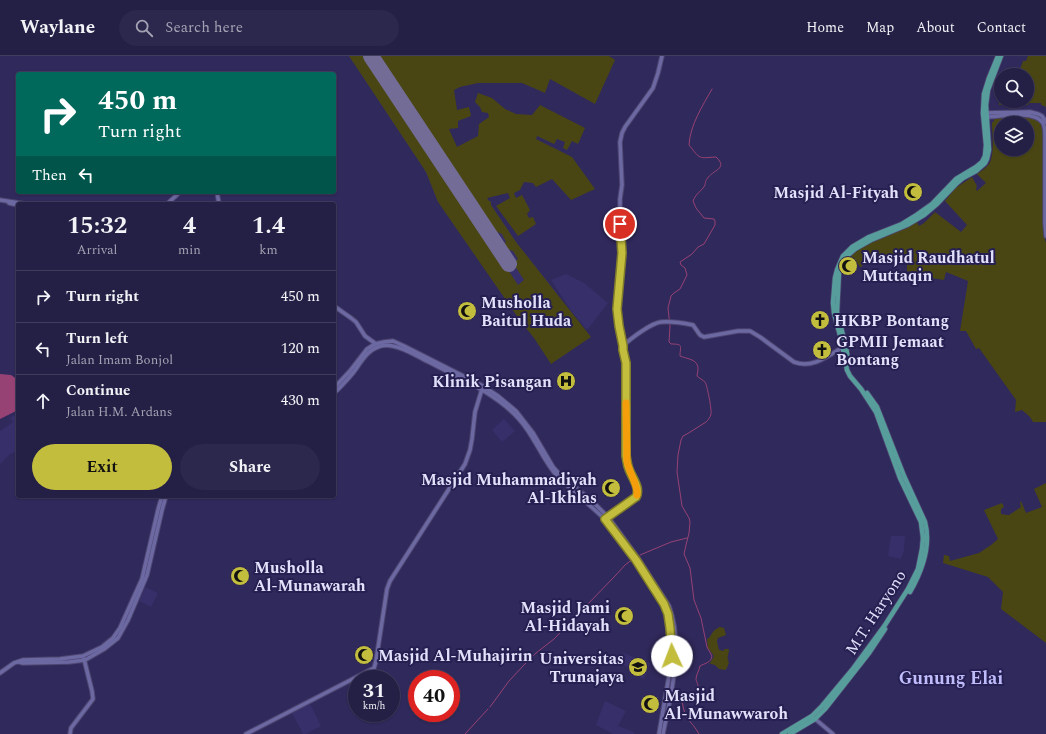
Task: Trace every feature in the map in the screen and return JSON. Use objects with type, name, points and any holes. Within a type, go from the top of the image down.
[{"type":"main road","points":[[985,115],[985,86],[998,56]]},
{"type":"main road","points":[[985,115],[988,90],[1001,56]]},
{"type":"main road","name":"M.T. Haryono","points":[[790,734],[814,717],[852,670],[885,625],[913,579],[919,564],[923,538],[921,522],[913,502],[900,478],[888,439],[876,412],[847,370],[837,314],[835,278],[837,270],[843,256],[852,247],[902,224],[924,211],[936,201],[956,179],[982,162],[985,156],[986,145],[985,115]]},
{"type":"main road","name":"M.T. Haryono","points":[[782,734],[814,717]]},
{"type":"street","points":[[607,519],[638,495],[638,490],[629,470],[627,461],[626,363],[617,309],[622,253],[620,224],[620,199],[622,185],[620,142],[625,127],[653,88],[662,56]]},
{"type":"street","points":[[985,115],[1030,112],[1042,116],[1046,122]]},
{"type":"street","points":[[985,115],[1029,115],[1036,117],[1043,123],[1045,131],[1046,236]]},
{"type":"street","points":[[169,202],[178,194]]},
{"type":"street","points":[[0,201],[16,203]]},
{"type":"street","points":[[0,201],[16,205]]},
{"type":"street","points":[[336,307],[356,322],[365,336],[377,345]]},
{"type":"street","points":[[623,346],[652,325],[660,322],[670,322],[693,325],[702,337],[710,337],[738,331],[750,331],[794,362],[801,364],[816,362],[844,347]]},
{"type":"street","points":[[336,386],[350,371],[366,349],[384,342],[396,342],[453,370],[498,396],[516,411],[533,433],[553,467],[562,477],[591,500],[607,519],[636,557],[664,604],[673,635],[675,660],[663,734]]},
{"type":"street","points":[[336,391],[353,374],[367,354],[377,345]]},
{"type":"street","points":[[246,734],[374,668],[388,585],[402,560],[465,464],[470,450],[475,412],[482,388]]},
{"type":"street","points":[[0,673],[14,663],[23,660],[84,658],[113,638],[137,596],[162,499]]},
{"type":"street","points":[[659,734],[671,666],[673,635]]},
{"type":"street","points":[[70,734],[71,728],[93,699],[84,658]]},
{"type":"street","points":[[814,717],[833,734]]},
{"type":"shaded area","points":[[349,56],[389,56],[491,202],[491,205],[516,242],[557,293],[530,319],[438,202],[426,172]]},
{"type":"shaded area","points":[[349,56],[367,56],[518,285],[524,280],[513,263],[518,259],[513,251],[503,248],[501,245],[506,242],[502,234],[492,230],[376,56],[609,56],[615,60],[595,104],[550,79],[545,93],[522,83],[478,83],[460,87],[454,90],[457,110],[469,107],[471,116],[458,121],[458,128],[449,129],[457,147],[478,136],[479,124],[489,117],[488,113],[482,112],[480,107],[475,102],[478,93],[492,98],[505,109],[516,114],[532,115],[540,105],[585,128],[578,144],[572,141],[567,150],[563,148],[565,142],[557,139],[554,144],[537,136],[536,139],[572,157],[595,189],[571,200],[552,179],[536,187],[533,183],[524,182],[520,190],[514,193],[516,198],[522,195],[530,210],[527,214],[529,218],[533,217],[536,224],[518,236],[496,206],[510,198],[508,193],[487,198],[516,242],[591,337],[551,364],[438,202],[426,172]]},
{"type":"shaded area","points":[[1028,56],[1046,56],[1046,107],[1041,105],[1041,103],[1034,103],[1034,68],[1020,68],[1023,61],[1026,61]]},
{"type":"shaded area","points":[[1034,119],[1040,122],[1044,127],[1044,226],[1046,243],[1046,422],[1033,422],[1022,410],[1015,412],[1016,400],[979,348],[976,349],[966,331],[960,331],[968,281],[946,272],[944,280],[931,278],[930,275],[927,274],[911,274],[911,272],[907,271],[906,264],[867,263],[860,267],[851,261],[850,263],[847,261],[857,249],[917,222],[919,226],[935,212],[961,232],[967,225],[945,201],[954,189],[972,177],[977,186],[977,191],[986,183],[977,174],[989,164],[991,160],[993,149],[992,122],[994,122],[994,156],[1034,156]]},
{"type":"shaded area","points":[[566,274],[584,283],[608,303],[587,330],[572,312],[551,280]]},
{"type":"shaded area","points":[[0,374],[11,375],[16,379],[16,411],[0,419]]},
{"type":"shaded area","points":[[16,414],[16,451],[10,454],[0,464],[0,431],[13,422],[10,418]]},
{"type":"shaded area","points":[[504,419],[515,431],[502,442],[492,430]]},
{"type":"shaded area","points":[[1046,483],[1046,643],[1001,609],[1003,592],[988,577],[943,563],[944,555],[949,556],[950,561],[979,553],[998,539],[984,510],[1002,503],[1004,507],[1001,509],[1001,514],[1009,515],[1021,507],[1021,501],[1026,513],[1042,507],[1034,489]]},
{"type":"shaded area","points":[[891,536],[905,536],[904,550],[901,559],[888,556]]},
{"type":"shaded area","points":[[145,587],[158,593],[151,607],[139,601]]},
{"type":"shaded area","points":[[720,627],[724,628],[726,635],[718,638],[717,641],[719,650],[724,651],[724,649],[729,649],[729,662],[725,670],[719,669],[715,665],[708,663],[710,663],[714,656],[708,648],[707,639],[714,630]]},
{"type":"shaded area","name":"Universitas Trunajaya","points":[[623,653],[650,663],[644,679],[635,675],[636,670],[620,664]]},
{"type":"shaded area","points":[[605,701],[626,711],[618,726],[634,732],[634,734],[613,734],[596,725]]},
{"type":"shaded area","points":[[310,704],[321,726],[306,734],[303,734],[292,713]]},
{"type":"waterway","points":[[699,734],[686,716],[682,698],[693,695],[697,692],[698,685],[696,677],[700,666],[709,661],[712,656],[707,647],[701,618],[694,600],[690,568],[684,554],[690,522],[682,506],[677,472],[678,455],[683,436],[706,422],[710,417],[711,412],[706,384],[697,376],[697,364],[692,360],[680,356],[680,345],[671,344],[669,342],[670,326],[668,308],[671,296],[680,289],[687,275],[685,268],[680,262],[704,244],[715,225],[714,219],[704,218],[696,208],[693,201],[704,187],[709,176],[718,169],[721,164],[716,157],[703,158],[698,156],[689,145],[694,123],[712,89]]},
{"type":"waterway","points":[[640,555],[671,542],[687,538]]},
{"type":"waterway","points":[[490,707],[509,681],[523,666],[536,653],[554,639],[625,565],[633,559]]},
{"type":"waterway","points":[[465,734],[488,709]]},
{"type":"runway","points":[[371,56],[509,264]]},
{"type":"slow traffic","points":[[626,403],[626,456],[629,470],[638,490],[637,495]]},
{"type":"place","name":"Masjid Al-Fityah","points":[[913,192]]},
{"type":"place","name":"Masjid Raudhatul Muttaqin","points":[[848,266]]},
{"type":"place","name":"Musholla Baitul Huda","points":[[467,311]]},
{"type":"place","name":"HKBP Bontang","points":[[820,320]]},
{"type":"place","name":"GPMII Jemaat Bontang","points":[[822,350]]},
{"type":"place","name":"Klinik Pisangan","points":[[566,381]]},
{"type":"place","name":"Masjid Muhammadiyah Al-Ikhlas","points":[[611,488]]},
{"type":"place","name":"Musholla Al-Munawarah","points":[[240,576]]},
{"type":"place","name":"Masjid Jami Al-Hidayah","points":[[624,616]]},
{"type":"place","name":"Masjid Al-Muhajirin","points":[[364,655]]},
{"type":"place","name":"Universitas Trunajaya","points":[[638,667]]},
{"type":"place","name":"Masjid Al-Munawwaroh","points":[[650,704]]},
{"type":"district","name":"Gunung Elai","points":[[951,678]]},
{"type":"route","points":[[620,224],[622,253],[617,309],[626,363],[626,456],[629,470],[638,490],[638,495],[605,519],[643,569],[664,604],[668,614],[672,656]]}]
